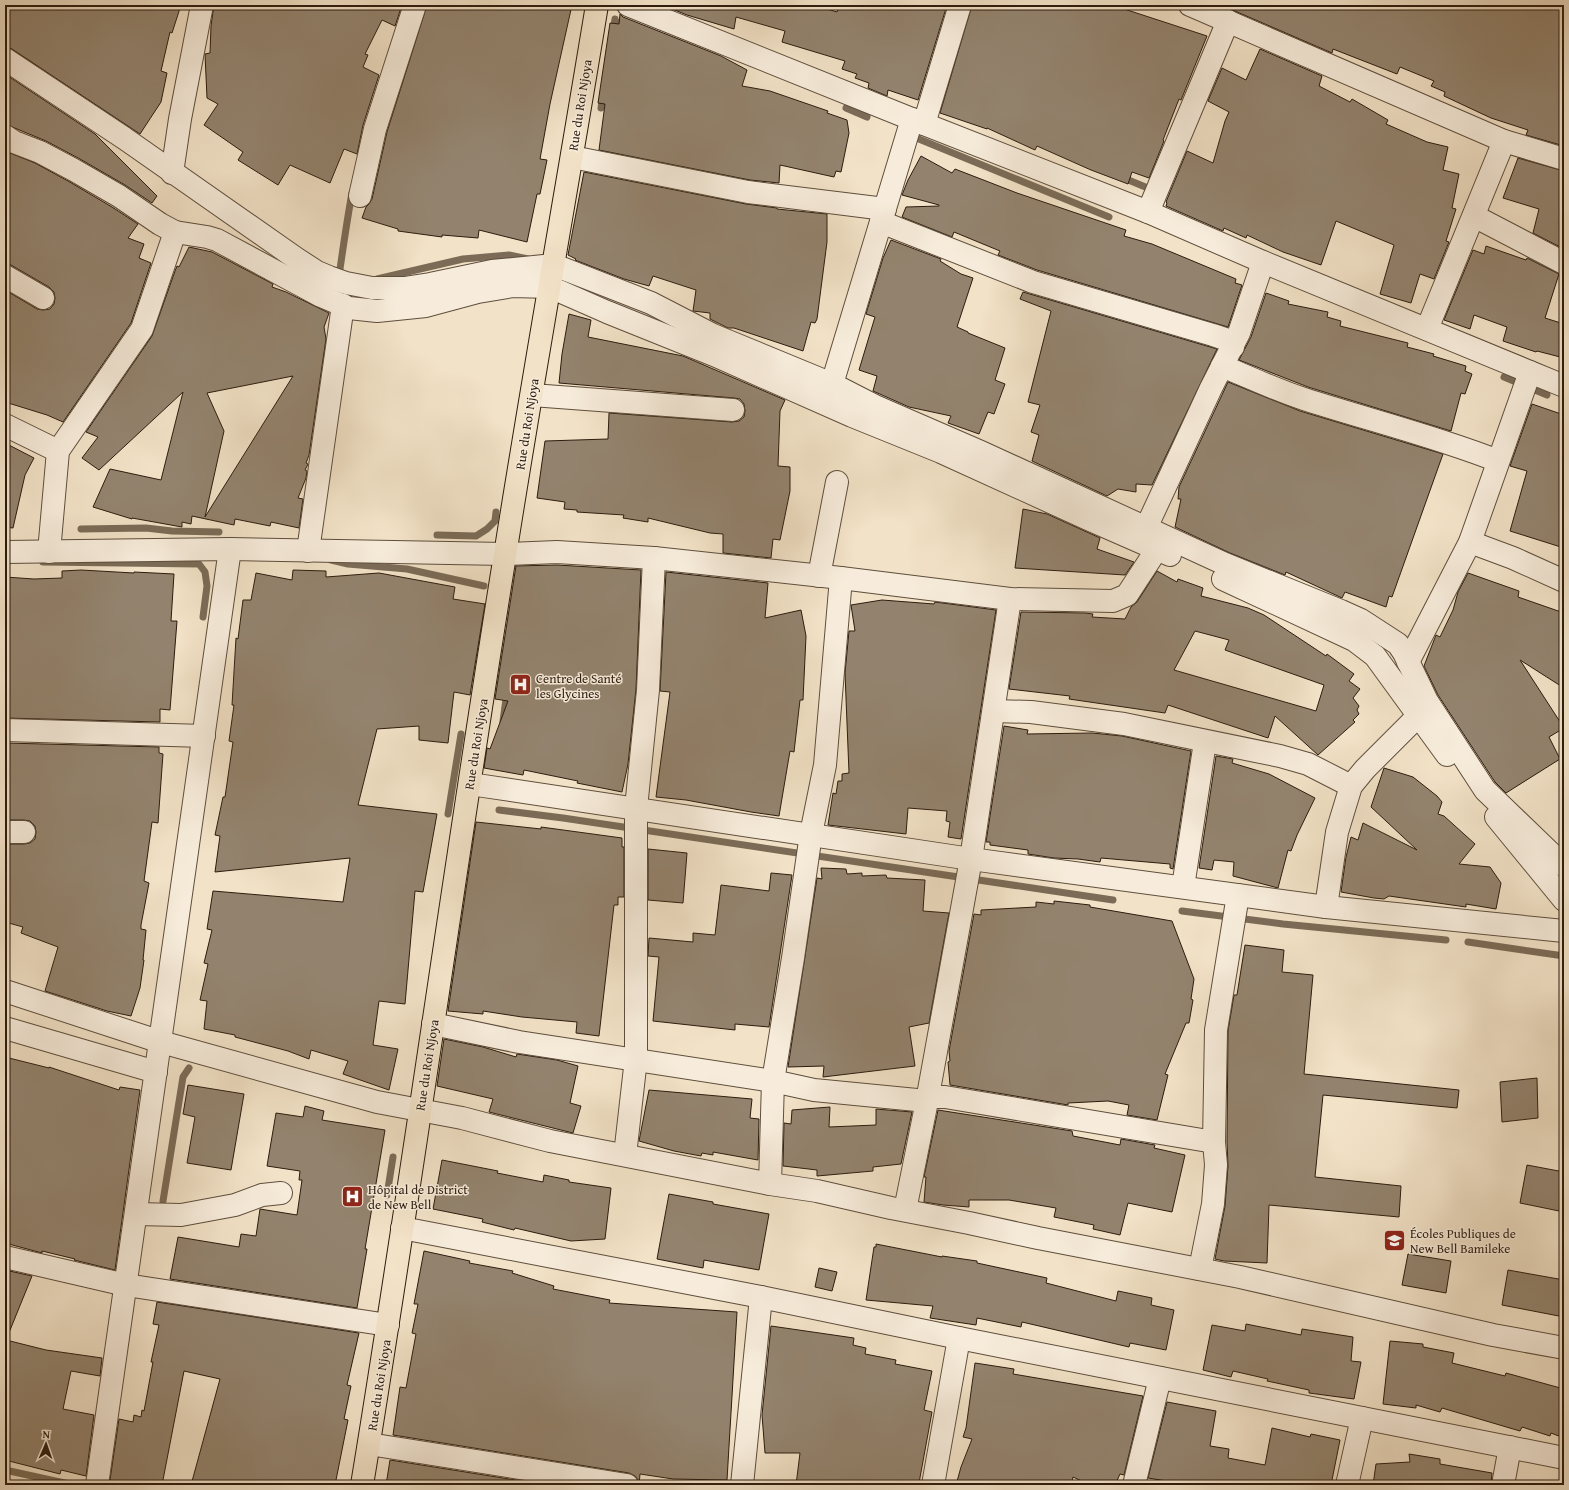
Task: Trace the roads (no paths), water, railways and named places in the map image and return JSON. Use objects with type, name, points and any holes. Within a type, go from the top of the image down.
[{"type":"main road","name":"Rue du Roi Njoya","points":[[362,1485],[388,1325],[505,554],[597,5]]},
{"type":"street","points":[[172,173],[180,119],[202,5]]},
{"type":"street","points":[[360,196],[375,129],[415,5]]},
{"type":"street","points":[[628,5],[1148,212],[1263,262],[1564,386]]},
{"type":"street","points":[[832,384],[883,215],[960,5]]},
{"type":"street","points":[[1190,5],[1504,141],[1564,159]]},
{"type":"street","points":[[1148,212],[1228,21]]},
{"type":"street","points":[[5,59],[124,138],[172,173],[317,272],[346,283],[372,288],[404,288],[492,271],[554,265],[650,303],[713,335],[832,384],[875,406],[981,452],[1224,564],[1361,620],[1398,644],[1428,701],[1485,790],[1564,866]]},
{"type":"street","points":[[1427,329],[1504,141]]},
{"type":"street","points":[[8,145],[40,152],[119,196],[160,224],[175,232],[217,240],[321,296],[349,308],[377,311],[426,306],[478,292],[513,286],[550,287],[614,315],[714,355],[852,416],[941,452],[1157,549],[1354,640],[1376,656],[1418,716],[1483,802],[1564,900]]},
{"type":"street","points":[[572,157],[748,192],[883,215],[1033,282],[1213,335],[1225,339],[1233,347]]},
{"type":"street","points":[[1474,216],[1564,263]]},
{"type":"street","points":[[49,552],[58,451],[142,329],[175,232]]},
{"type":"street","points":[[1146,528],[1210,388],[1233,347],[1263,262]]},
{"type":"street","points":[[5,276],[44,298]]},
{"type":"street","points":[[308,550],[343,305]]},
{"type":"street","points":[[1222,366],[1302,398],[1408,430],[1498,461]]},
{"type":"street","points":[[1408,662],[1470,542],[1530,372]]},
{"type":"street","points":[[532,395],[733,410]]},
{"type":"street","points":[[5,425],[58,451]]},
{"type":"street","points":[[819,576],[837,482]]},
{"type":"street","points":[[1470,542],[1513,558],[1564,581]]},
{"type":"street","points":[[5,552],[230,549],[505,554],[564,552],[654,558],[841,578],[1010,599],[1113,601],[1127,595],[1157,549]]},
{"type":"street","points":[[97,1485],[230,549]]},
{"type":"street","points":[[625,1155],[636,1059],[636,808],[648,690],[654,558]]},
{"type":"street","points":[[770,1184],[773,1081],[811,834],[825,765],[841,578]]},
{"type":"street","points":[[905,1210],[927,1101],[971,859],[1010,599]]},
{"type":"street","points":[[994,711],[1031,712],[1124,724],[1205,742],[1280,756],[1308,764],[1351,786]]},
{"type":"street","points":[[1326,907],[1337,832],[1351,786],[1364,769],[1418,716]]},
{"type":"street","points":[[5,730],[204,736]]},
{"type":"street","points":[[1183,887],[1205,742]]},
{"type":"street","points":[[470,784],[971,859],[1326,907],[1564,931]]},
{"type":"street","points":[[1200,1269],[1213,1204],[1216,1165],[1214,1142],[1216,1030],[1238,895]]},
{"type":"street","points":[[5,991],[161,1042],[370,1100],[462,1118],[550,1141],[770,1184],[817,1191],[1200,1269],[1486,1333],[1564,1348]]},
{"type":"street","points":[[433,1024],[519,1042],[773,1081],[814,1090],[927,1101],[932,1097],[945,1097],[1214,1142]]},
{"type":"street","points":[[5,1028],[156,1072]]},
{"type":"street","points":[[136,1214],[181,1215],[235,1205],[262,1195],[281,1193]]},
{"type":"street","points":[[402,1228],[761,1297],[959,1338],[1564,1458]]},
{"type":"street","points":[[5,1257],[126,1284],[388,1325]]},
{"type":"street","points":[[742,1485],[761,1297]]},
{"type":"street","points":[[933,1485],[959,1338]]},
{"type":"street","points":[[1134,1485],[1160,1378]]},
{"type":"street","points":[[1347,1485],[1362,1418]]},
{"type":"street","points":[[369,1444],[627,1485]]},
{"type":"street","points":[[1503,1485],[1510,1447]]},
{"type":"waterway","points":[[613,33],[615,19],[615,22],[629,24]]},
{"type":"waterway","points":[[5,44],[35,67]]},
{"type":"waterway","points":[[601,108],[603,95]]},
{"type":"waterway","points":[[846,108],[867,117]]},
{"type":"waterway","points":[[914,137],[1109,217]]},
{"type":"waterway","points":[[1126,179],[1155,191]]},
{"type":"waterway","points":[[339,276],[352,193]]},
{"type":"waterway","points":[[377,279],[463,259],[509,255],[528,259]]},
{"type":"waterway","points":[[1504,377],[1547,395]]},
{"type":"waterway","points":[[437,535],[476,536],[487,529],[495,521],[496,512]]},
{"type":"waterway","points":[[81,529],[146,528],[172,531],[219,532]]},
{"type":"waterway","points":[[331,560],[348,564],[407,569],[484,586]]},
{"type":"waterway","points":[[43,562],[199,564],[205,572],[207,586],[203,617]]},
{"type":"waterway","points":[[503,721],[506,699]]},
{"type":"waterway","points":[[448,814],[461,734]]},
{"type":"waterway","points":[[499,810],[563,818],[1113,900]]},
{"type":"waterway","points":[[1553,869],[1564,880]]},
{"type":"waterway","points":[[1182,911],[1283,924],[1446,940]]},
{"type":"waterway","points":[[1468,942],[1564,956]]},
{"type":"waterway","points":[[163,1201],[183,1077],[189,1068]]},
{"type":"waterway","points":[[387,1195],[393,1157]]},
{"type":"waterway","points":[[5,1470],[69,1484]]},
{"type":"place","name":"Centre de Santé les Glycines","points":[[521,685]]},
{"type":"place","name":"Hôpital de District de New Bell","points":[[353,1196]]},
{"type":"place","name":"Écoles Publiques de New Bell Bamileke","points":[[1394,1240]]}]
